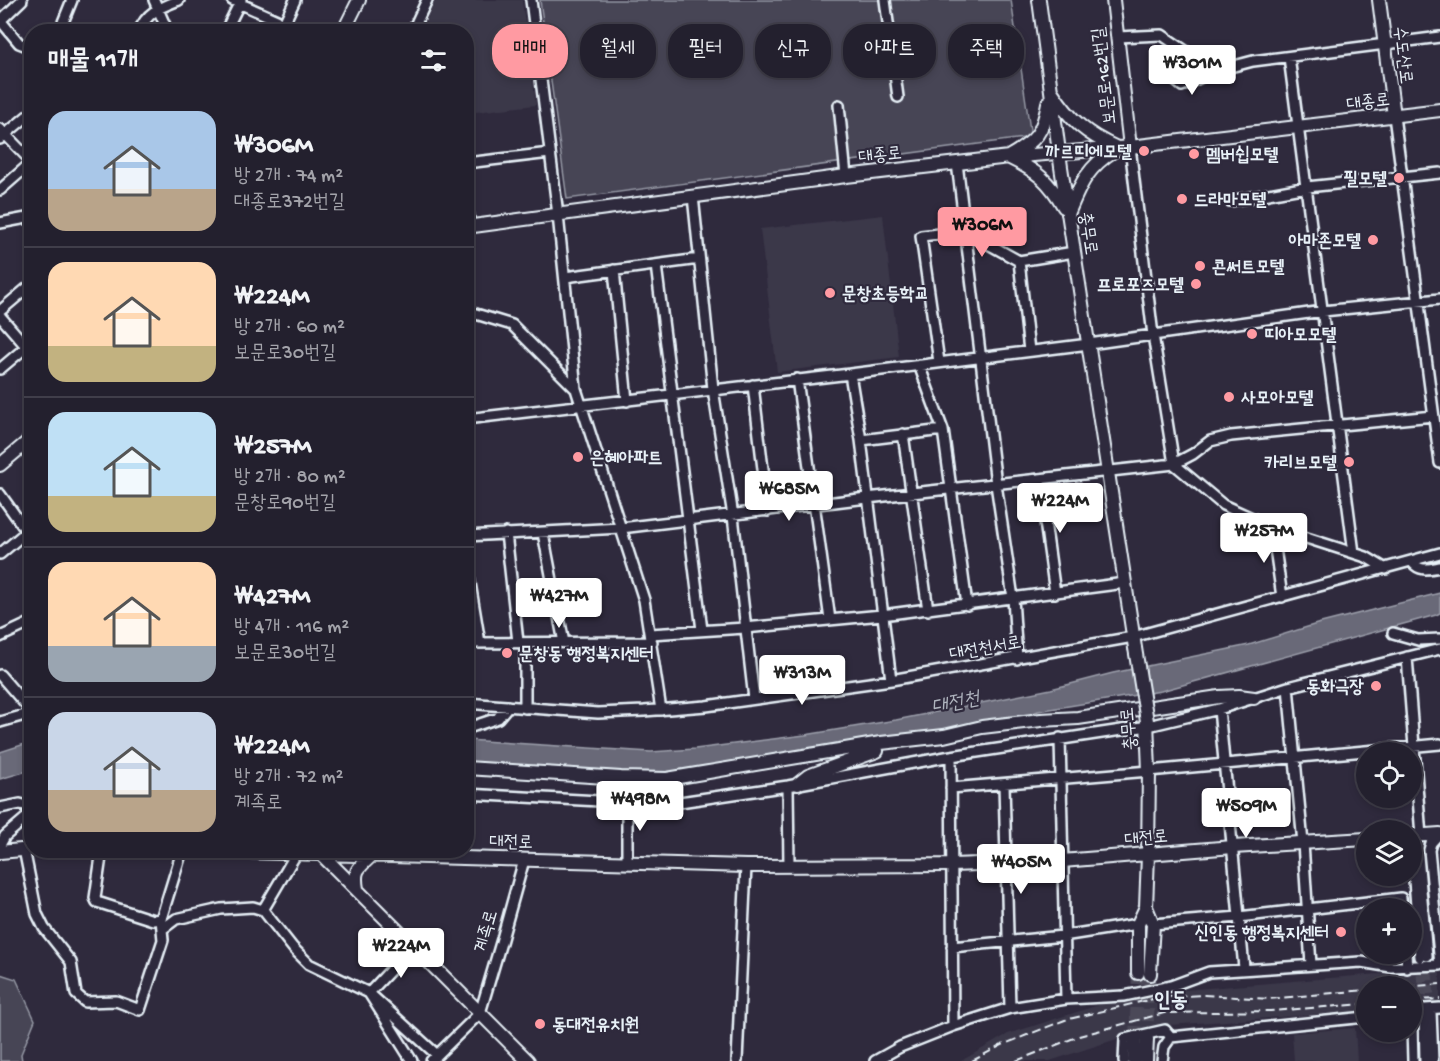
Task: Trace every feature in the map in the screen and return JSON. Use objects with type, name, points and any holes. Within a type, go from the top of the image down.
[{"type":"main road","points":[[347,24],[359,0]]},
{"type":"main road","name":"충무로","points":[[1040,0],[1059,154],[1147,724],[1149,771],[1146,908],[1138,924],[1144,974],[1153,924],[1146,908]]},
{"type":"main road","name":"보문로162번길","points":[[1113,0],[1124,148]]},
{"type":"main road","name":"수도산로","points":[[1379,0],[1394,116]]},
{"type":"main road","points":[[1051,90],[1066,113],[1081,128],[1098,140],[1124,148]]},
{"type":"main road","points":[[1051,90],[1045,124],[1039,135],[1009,157],[1044,178],[1068,214]]},
{"type":"main road","name":"대종로","points":[[474,225],[846,176],[1009,157],[1124,148],[1440,110]]},
{"type":"main road","points":[[1068,214],[1090,168],[1102,158],[1124,148]]},
{"type":"main road","points":[[0,465],[24,445]]},
{"type":"main road","points":[[474,768],[658,779],[944,736],[982,727],[1078,718],[1219,697],[1254,698]]},
{"type":"main road","points":[[793,785],[846,760],[912,739]]},
{"type":"main road","points":[[1422,838],[1440,834]]},
{"type":"main road","name":"대전로","points":[[421,858],[746,866],[1007,864],[1356,840]]},
{"type":"main road","points":[[0,852],[24,849]]},
{"type":"main road","points":[[327,858],[528,1061]]},
{"type":"main road","points":[[357,890],[355,877],[358,868],[369,858]]},
{"type":"main road","points":[[1134,1061],[1141,1038],[1146,1061]]},
{"type":"street","points":[[22,0],[0,21],[19,43],[24,45]]},
{"type":"street","points":[[62,24],[72,0]]},
{"type":"street","points":[[142,24],[156,4],[179,0]]},
{"type":"street","points":[[283,24],[295,0]]},
{"type":"street","points":[[416,24],[427,0]]},
{"type":"street","points":[[531,0],[558,215],[576,389],[644,600],[661,710]]},
{"type":"street","points":[[885,0],[898,97]]},
{"type":"street","points":[[228,24],[237,1],[277,20],[279,24]]},
{"type":"street","points":[[156,4],[165,24]]},
{"type":"street","points":[[1117,37],[1162,35],[1215,71]]},
{"type":"street","points":[[1173,79],[1182,86],[1215,71],[1253,61],[1440,37]]},
{"type":"street","points":[[1289,57],[1354,553]]},
{"type":"street","points":[[839,105],[846,176]]},
{"type":"street","points":[[1394,116],[1440,463]]},
{"type":"street","points":[[24,118],[2,134],[24,155]]},
{"type":"street","points":[[1124,148],[1174,464],[1222,505],[1272,527],[1376,561],[1386,568]]},
{"type":"street","points":[[474,162],[550,153]]},
{"type":"street","points":[[957,163],[996,484],[1013,598],[1017,659]]},
{"type":"street","points":[[0,190],[24,169]]},
{"type":"street","points":[[1230,201],[1307,187],[1440,172]]},
{"type":"street","points":[[693,196],[713,390],[733,516],[754,699]]},
{"type":"street","points":[[0,223],[24,218]]},
{"type":"street","points":[[939,363],[921,236],[965,231],[1019,261],[1074,252]]},
{"type":"street","points":[[565,276],[699,259]]},
{"type":"street","points":[[1019,261],[1029,351]]},
{"type":"street","points":[[656,265],[702,630]]},
{"type":"street","points":[[614,270],[627,401]]},
{"type":"street","points":[[0,311],[24,291]]},
{"type":"street","points":[[474,418],[850,374],[1323,312],[1440,299]]},
{"type":"street","points":[[474,313],[512,325],[576,389]]},
{"type":"street","points":[[0,316],[24,342]]},
{"type":"street","points":[[0,369],[24,352]]},
{"type":"street","points":[[919,365],[943,430],[968,605]]},
{"type":"street","points":[[850,374],[861,440],[891,680]]},
{"type":"street","points":[[797,379],[830,620]]},
{"type":"street","points":[[753,385],[768,511]]},
{"type":"street","points":[[474,535],[621,528],[1174,464],[1193,454],[1210,441],[1231,436],[1433,416]]},
{"type":"street","points":[[861,440],[943,430]]},
{"type":"street","points":[[903,434],[928,610]]},
{"type":"street","points":[[1039,479],[1056,593]]},
{"type":"street","points":[[0,494],[24,523]]},
{"type":"street","points":[[1272,527],[1282,597]]},
{"type":"street","points":[[0,554],[24,533]]},
{"type":"street","points":[[506,533],[521,642],[525,708]]},
{"type":"street","points":[[543,533],[564,643]]},
{"type":"street","name":"대전천서로","points":[[474,704],[598,713],[661,710],[891,680],[1134,642],[1282,597],[1440,553]]},
{"type":"street","points":[[1412,562],[1416,567],[1426,570],[1440,567]]},
{"type":"street","points":[[474,643],[564,643],[651,638],[702,630],[928,610],[1125,583]]},
{"type":"street","points":[[474,607],[480,643]]},
{"type":"street","points":[[0,637],[24,626]]},
{"type":"street","points":[[1393,633],[1418,640],[1440,639]]},
{"type":"street","points":[[474,794],[627,803],[673,803],[793,785],[1147,724],[1219,709],[1288,687],[1440,649]]},
{"type":"street","points":[[1407,657],[1414,742]]},
{"type":"street","points":[[0,675],[24,703]]},
{"type":"street","points":[[1288,687],[1303,843],[1311,964]]},
{"type":"street","points":[[474,726],[498,718],[508,706]]},
{"type":"street","points":[[1219,709],[1244,968]]},
{"type":"street","points":[[0,722],[24,714]]},
{"type":"street","points":[[1060,738],[1066,999]]},
{"type":"street","points":[[1422,745],[1440,744]]},
{"type":"street","points":[[1149,771],[1356,752]]},
{"type":"street","points":[[951,756],[953,1026]]},
{"type":"street","name":"충무로","points":[[951,788],[1149,771]]},
{"type":"street","points":[[1004,784],[1010,1008]]},
{"type":"street","points":[[789,866],[793,785]]},
{"type":"street","points":[[627,803],[627,862]]},
{"type":"street","points":[[0,808],[24,805]]},
{"type":"street","points":[[0,845],[5,836],[24,820]]},
{"type":"street","points":[[875,1061],[900,1047],[953,1026],[1010,1008],[1066,999],[1124,996],[1171,986],[1209,972],[1361,962],[1407,968],[1440,964],[1436,894],[1429,850],[1431,843],[1440,834]]},
{"type":"street","points":[[29,858],[37,914],[44,928],[71,962],[76,994],[85,1002],[116,1001],[140,1010],[163,940],[162,924],[178,858]]},
{"type":"street","points":[[101,858],[95,898],[97,902],[162,924],[221,909],[253,907],[263,910],[293,948],[309,964],[369,993],[434,1058],[480,1012]]},
{"type":"street","points":[[263,910],[294,858]]},
{"type":"street","name":"계족로","points":[[480,1012],[524,860]]},
{"type":"street","points":[[737,1061],[746,866]]},
{"type":"street","points":[[1419,886],[1423,957]]},
{"type":"street","points":[[1153,924],[1356,903]]},
{"type":"street","points":[[952,947],[1063,936],[1138,924]]},
{"type":"street","points":[[369,993],[413,946]]},
{"type":"street","points":[[1407,964],[1407,968]]},
{"type":"street","points":[[369,993],[412,1061]]},
{"type":"street","points":[[1425,1061],[1432,1011]]},
{"type":"street","points":[[1432,1011],[1433,1061]]},
{"type":"street","points":[[1124,1061],[1125,1039],[1168,1033],[1356,1018]]},
{"type":"street","points":[[1162,1061],[1168,1033]]},
{"type":"street","points":[[1412,1042],[1413,1061]]},
{"type":"shaded area","points":[[435,0],[522,0],[525,24],[492,24],[492,78],[532,78],[536,105],[474,112],[474,24],[424,24]]},
{"type":"shaded area","points":[[540,0],[1011,0],[1015,24],[948,24],[948,78],[1022,78],[1031,137],[567,199],[551,78],[568,78],[568,24],[543,24]]},
{"type":"shaded area","name":"문창초등학교","points":[[883,215],[899,357],[777,372],[760,229]]},
{"type":"shaded area","points":[[1440,969],[1440,1006],[1422,1007],[1422,976],[1356,976],[1356,1012],[1169,1025],[1123,1037],[1050,1061],[961,1061],[1008,1034],[1108,1002],[1184,990]]},
{"type":"shaded area","points":[[0,974],[16,979],[35,1020],[21,1054],[22,1061],[0,1061]]},
{"type":"shaded area","points":[[1355,1028],[1357,1061],[1294,1061],[1292,1033]]},
{"type":"water","name":"대전천","points":[[1440,593],[1440,613],[1436,615],[1161,691],[1038,711],[1026,716],[659,774],[474,764],[474,740],[651,752],[695,749],[805,735],[896,720],[1051,689],[1113,673],[1249,645],[1317,624]]},
{"type":"water","points":[[24,744],[24,772],[0,779],[0,752]]},
{"type":"tunnel","points":[[1427,958],[1431,1012]]},
{"type":"tunnel","points":[[1420,964],[1424,1014]]},
{"type":"tunnel","points":[[1135,1038],[1138,973]]},
{"type":"tunnel","points":[[1147,1039],[1150,974]]},
{"type":"railway","points":[[1422,986],[1440,984]]},
{"type":"railway","points":[[972,1061],[1002,1045],[1065,1020],[1161,997],[1204,995],[1269,999],[1356,991]]},
{"type":"railway","points":[[1422,1000],[1440,999]]},
{"type":"railway","points":[[1016,1061],[1079,1036],[1164,1013],[1270,1011],[1356,1005]]},
{"type":"place","name":"까르띠에모텔","points":[[1144,151]]},
{"type":"place","name":"멤버쉽모텔","points":[[1194,154]]},
{"type":"place","name":"필모텔","points":[[1399,178]]},
{"type":"place","name":"드라마모텔","points":[[1182,199]]},
{"type":"place","name":"아마존모텔","points":[[1373,240]]},
{"type":"place","name":"콘써트모텔","points":[[1200,266]]},
{"type":"place","name":"프로포즈모텔","points":[[1196,284]]},
{"type":"place","name":"문창초등학교","points":[[830,293]]},
{"type":"place","name":"띠아모모텔","points":[[1252,334]]},
{"type":"place","name":"사모아모텔","points":[[1229,397]]},
{"type":"place","name":"은혜아파트","points":[[578,457]]},
{"type":"place","name":"카리브모텔","points":[[1349,462]]},
{"type":"place","name":"문창동 행정복지센터","points":[[507,653]]},
{"type":"place","name":"동화극장","points":[[1376,686]]},
{"type":"place","name":"신인동 행정복지센터","points":[[1341,932]]},
{"type":"place","name":"동대전유치원","points":[[540,1024]]},
{"type":"district","name":"인동","points":[[1171,999]]}]
